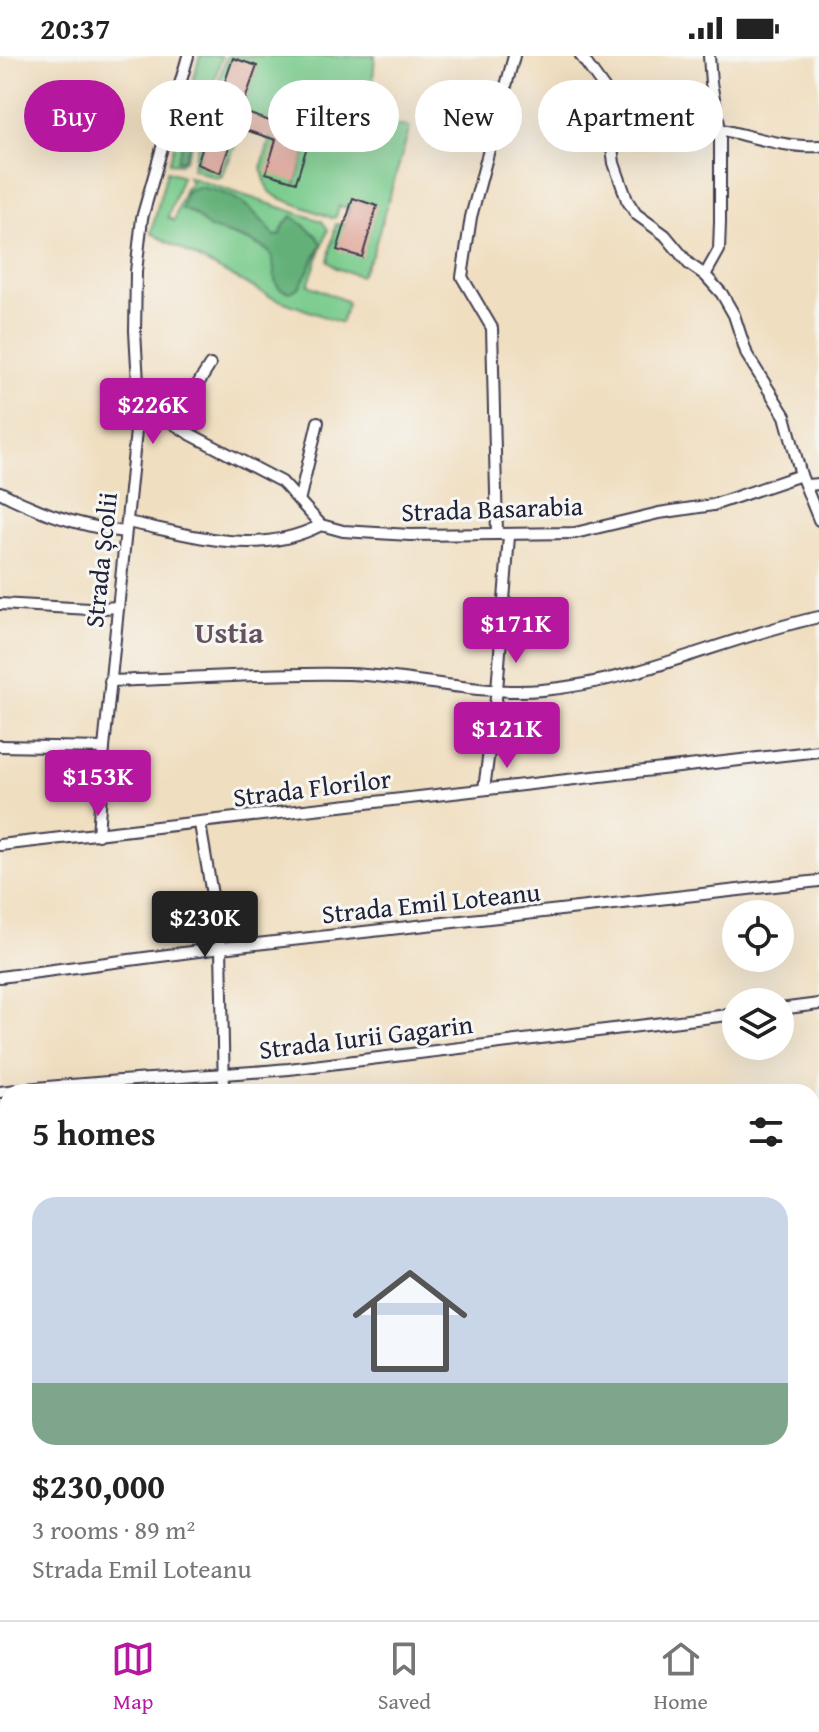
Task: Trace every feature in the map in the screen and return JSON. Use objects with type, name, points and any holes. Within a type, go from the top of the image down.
[{"type":"street","name":"Strada Școlii","points":[[98,835],[110,681],[139,401],[135,331],[136,272],[142,218],[188,56]]},
{"type":"street","points":[[497,533],[492,328],[462,277],[471,217],[514,56]]},
{"type":"street","points":[[581,56],[598,80]]},
{"type":"street","points":[[709,56],[711,80]]},
{"type":"street","points":[[723,130],[774,143],[819,146]]},
{"type":"street","points":[[613,152],[627,200],[636,214],[665,235],[689,264],[705,275],[722,294],[734,315],[747,355],[785,416],[819,520]]},
{"type":"street","points":[[705,275],[719,250],[720,152]]},
{"type":"street","points":[[173,423],[210,365]]},
{"type":"street","points":[[139,401],[282,482],[321,525]]},
{"type":"street","points":[[299,501],[318,422]]},
{"type":"street","name":"Strada Basarabia","points":[[0,492],[48,515],[90,527],[126,527],[250,544],[300,536],[321,525],[368,533],[497,533],[509,536],[575,533],[659,513],[713,505],[804,480],[819,484]]},
{"type":"street","points":[[484,789],[497,690],[509,536]]},
{"type":"street","points":[[0,604],[90,609],[117,607]]},
{"type":"street","points":[[110,681],[347,674],[408,678],[497,690],[541,691],[616,676],[786,624],[819,617]]},
{"type":"street","points":[[0,746],[104,748]]},
{"type":"street","name":"Strada Florilor","points":[[0,845],[819,751]]},
{"type":"street","points":[[200,824],[221,948],[224,1084]]},
{"type":"street","name":"Strada Emil Loteanu","points":[[0,977],[221,948],[819,881]]},
{"type":"street","points":[[794,1007],[819,1004]]},
{"type":"street","name":"Strada Iurii Gagarin","points":[[77,1084],[225,1075],[722,1016]]},
{"type":"green space","points":[[200,56],[222,56],[214,80],[193,80]]},
{"type":"green space","points":[[227,56],[375,56],[373,80],[268,80],[268,121],[252,117],[252,80],[256,67],[237,80],[219,80]]},
{"type":"green space","points":[[399,126],[410,127],[372,255],[360,276],[336,268],[328,261],[336,224],[345,225],[349,208],[339,206],[336,217],[332,218],[277,197],[268,190],[261,168],[268,146],[268,152],[284,152],[296,182],[305,152],[399,152]]},
{"type":"green space","points":[[172,152],[188,152],[180,164],[169,163]]},
{"type":"green space","points":[[180,152],[187,152],[184,159],[177,161]]},
{"type":"green space","points":[[196,152],[201,152],[197,164],[220,172],[227,152],[232,152],[222,176],[216,178],[192,169]]},
{"type":"green space","points":[[167,171],[182,176],[168,217],[174,221],[185,188],[191,183],[188,177],[322,221],[328,230],[308,285],[346,301],[341,323],[271,297],[151,233]]},
{"type":"green space","points":[[198,187],[242,202],[275,236],[280,235],[292,216],[317,236],[322,244],[300,286],[291,292],[283,290],[276,282],[269,252],[250,241],[210,228],[182,209],[186,191]]},
{"type":"building","points":[[233,58],[257,66],[252,80],[226,80]]},
{"type":"building","points":[[252,115],[268,120],[268,137],[252,132]]},
{"type":"building","points":[[201,152],[227,152],[220,173],[197,164]]},
{"type":"building","points":[[272,152],[305,152],[296,182],[266,173]]},
{"type":"building","points":[[353,198],[377,206],[362,257],[337,250]]},
{"type":"district","name":"Ustia","points":[[229,633]]}]
